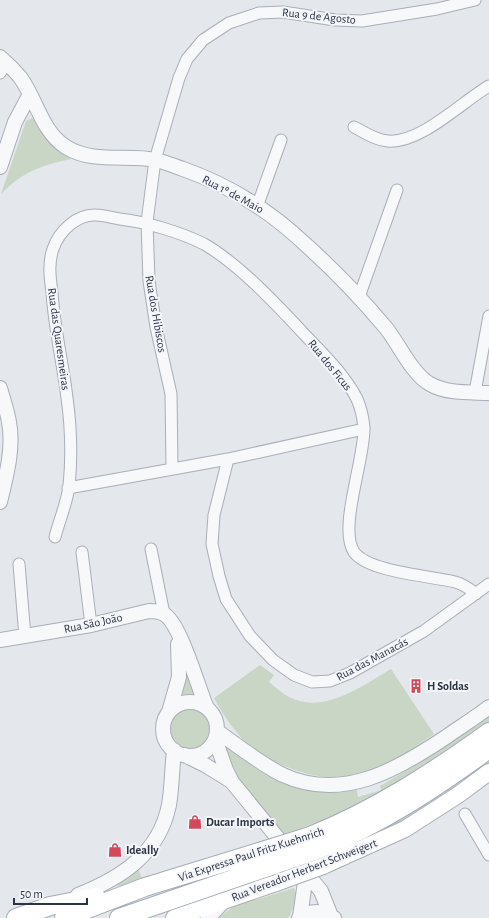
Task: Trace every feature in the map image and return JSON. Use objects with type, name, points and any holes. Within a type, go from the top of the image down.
[{"type":"main road","name":"Via Expressa Paul Fritz Kuehnrich","points":[[317,851],[367,811],[445,764],[489,732]]},
{"type":"main road","name":"Via Expressa Paul Fritz Kuehnrich","points":[[119,918],[317,851],[369,827],[413,803],[489,749]]},
{"type":"main road","name":"Rua Vereador Herbert Schweigert","points":[[317,851],[405,829],[458,795],[489,772]]},
{"type":"main road","name":"Via Expressa Paul Fritz Kuehnrich","points":[[64,918],[145,887],[269,867]]},
{"type":"main road","name":"Rua Vereador Herbert Schweigert","points":[[174,918],[224,901],[269,867]]},
{"type":"main road","points":[[16,918],[50,906],[145,887]]},
{"type":"street","name":"Rua 9 de Agosto","points":[[155,160],[179,78],[187,59],[203,40],[229,23],[259,13],[283,12],[335,20],[362,21],[437,9],[475,0]]},
{"type":"street","name":"Rua 1º de Maio","points":[[2,64],[20,78],[52,135],[66,147],[82,154],[113,159],[155,160],[211,179],[258,204],[305,243],[359,297],[386,329],[418,373],[429,384],[443,390],[489,393]]},
{"type":"street","points":[[354,127],[376,138],[389,141],[406,138],[444,119],[489,86]]},
{"type":"street","points":[[0,167],[15,122],[30,94]]},
{"type":"street","points":[[258,204],[281,140]]},
{"type":"street","name":"Rua dos Hibiscos","points":[[155,160],[147,222],[149,281],[156,327],[171,394],[172,468]]},
{"type":"street","points":[[359,297],[397,190]]},
{"type":"street","name":"Rua das Quaresmeiras","points":[[55,537],[68,488],[71,432],[67,396],[54,317],[50,268],[52,250],[58,237],[71,224],[86,216],[96,215],[147,222]]},
{"type":"street","name":"Rua dos Ficus","points":[[147,222],[204,244],[233,266],[274,302],[330,361],[348,384],[358,400],[364,429],[349,524],[349,538],[354,552],[365,562],[380,567],[455,582],[476,594]]},
{"type":"street","points":[[475,392],[489,316]]},
{"type":"street","points":[[0,388],[10,430],[9,466],[0,502]]},
{"type":"street","points":[[68,488],[228,459],[364,429]]},
{"type":"street","name":"Rua das Manacás","points":[[228,459],[214,515],[212,544],[226,599],[250,636],[273,660],[294,675],[312,682],[330,681],[350,673],[424,631],[489,584]]},
{"type":"street","points":[[151,549],[164,614],[178,632],[207,708],[216,722],[216,735],[226,770],[232,782],[320,891],[332,917]]},
{"type":"street","points":[[82,552],[91,625]]},
{"type":"street","points":[[19,564],[25,636]]},
{"type":"street","name":"Rua São João","points":[[0,640],[91,625],[149,611],[164,614]]},
{"type":"street","points":[[178,632],[179,676],[164,725],[164,732],[169,745],[179,753],[205,764],[232,782]]},
{"type":"street","points":[[169,712],[187,702],[194,702],[207,708]]},
{"type":"street","points":[[216,735],[266,766],[302,782],[323,785],[345,785],[371,779],[402,765],[489,708]]},
{"type":"street","points":[[179,753],[199,754],[206,750],[216,735]]},
{"type":"street","points":[[50,906],[101,886],[120,876],[145,854],[163,826],[179,753]]},
{"type":"street","points":[[465,814],[489,855]]},
{"type":"street","points":[[299,918],[306,874]]},
{"type":"street","points":[[208,918],[224,901]]},
{"type":"street","points":[[299,918],[312,912],[318,912],[332,917]]},
{"type":"green space","points":[[32,118],[37,122],[53,144],[71,159],[33,170],[9,186],[1,194],[26,121]]},
{"type":"green space","points":[[260,665],[274,675],[269,682],[284,694],[302,702],[315,703],[329,701],[342,696],[391,669],[434,734],[409,752],[389,763],[376,769],[355,775],[340,777],[316,776],[282,765],[261,754],[244,741],[235,731],[214,698]]},
{"type":"green space","points":[[183,674],[189,674],[198,698],[180,699]]},
{"type":"green space","points":[[190,708],[202,712],[208,718],[212,730],[208,742],[202,748],[190,752],[178,748],[172,742],[168,730],[172,718],[178,712]]},
{"type":"green space","points":[[489,715],[489,722],[418,772],[341,814],[282,835],[236,783],[224,748],[228,746],[256,769],[287,784],[320,791],[338,792],[357,790],[358,797],[381,790],[380,786],[414,766]]},
{"type":"green space","points":[[489,758],[489,764],[465,782],[394,828],[305,867],[304,864]]},
{"type":"green space","points":[[138,867],[142,879],[120,886],[115,885]]},
{"type":"green space","points":[[294,888],[296,900],[288,918],[218,918],[233,907]]},
{"type":"place","name":"H Soldas","points":[[416,686]]},
{"type":"place","name":"Ducar Imports","points":[[195,822]]},
{"type":"place","name":"Ideally","points":[[115,850]]}]
